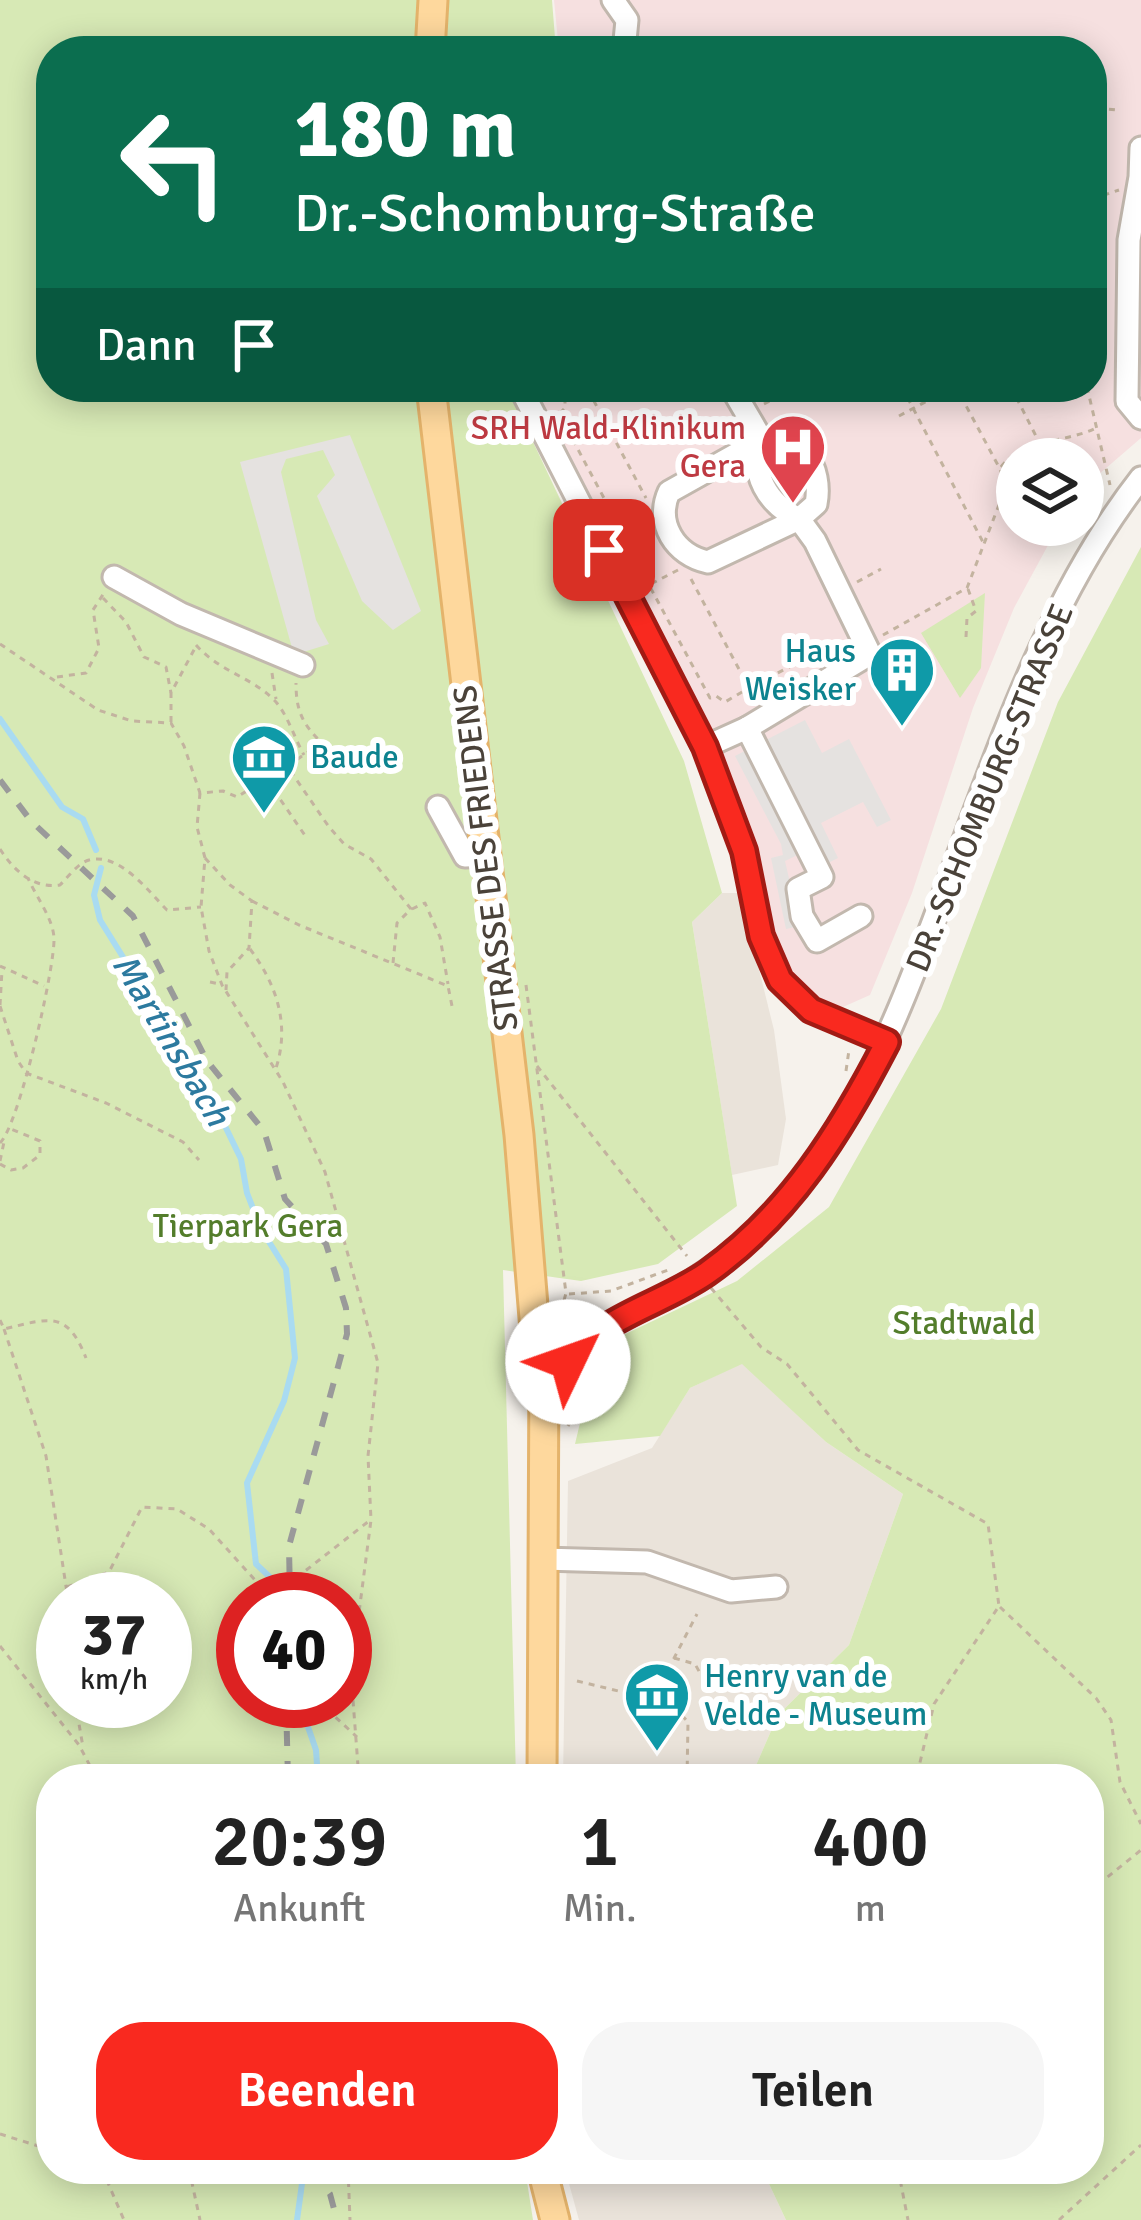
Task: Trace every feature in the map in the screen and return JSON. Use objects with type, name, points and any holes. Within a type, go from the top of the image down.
[{"type":"main road","points":[[431,36],[433,0]]},
{"type":"main road","name":"STRASSE DES FRIEDENS","points":[[433,402],[524,1182],[536,1330],[544,1368],[542,1764]]},
{"type":"main road","name":"STRASSE DES FRIEDENS","points":[[536,1330],[530,1369],[532,1444],[542,1495]]},
{"type":"main road","points":[[546,2184],[555,2220]]},
{"type":"street","points":[[613,0],[627,20],[626,36]]},
{"type":"street","points":[[1141,148],[1129,240],[1127,401],[1141,418]]},
{"type":"street","points":[[528,402],[705,747],[744,851],[761,936],[780,980],[811,1010],[887,1042]]},
{"type":"street","points":[[740,402],[762,440]]},
{"type":"street","points":[[787,439],[797,444],[817,476],[816,504],[799,519],[708,562],[682,558],[664,523],[664,503],[669,492],[762,440],[787,439]]},
{"type":"street","points":[[705,747],[747,728],[870,654],[855,641],[839,591],[815,541],[799,519],[770,500],[757,470],[762,440]]},
{"type":"street","name":"DR.-SCHOMBURG-STRASSE","points":[[536,1330],[606,1325],[701,1277],[736,1252],[797,1192],[854,1107],[887,1042],[1048,631],[1099,538],[1141,478]]},
{"type":"street","points":[[114,577],[182,614],[303,665]]},
{"type":"street","points":[[747,728],[822,877],[798,889],[802,916],[817,941],[861,916]]},
{"type":"street","points":[[438,807],[465,856],[486,855]]},
{"type":"street","points":[[546,1401],[576,1351],[606,1325]]},
{"type":"street","points":[[543,1559],[646,1562],[731,1591],[776,1587]]},
{"type":"path","points":[[1107,110],[1118,110]]},
{"type":"path","points":[[565,402],[559,414],[620,528],[653,510],[595,402]]},
{"type":"path","points":[[746,413],[767,402]]},
{"type":"path","points":[[910,402],[984,544]]},
{"type":"path","points":[[899,416],[925,402]]},
{"type":"path","points":[[962,402],[996,462]]},
{"type":"path","points":[[1019,402],[1037,438]]},
{"type":"path","points":[[1091,402],[1111,488],[1117,480]]},
{"type":"path","points":[[1074,438],[1097,428]]},
{"type":"path","points":[[966,637],[967,618],[976,611],[967,587],[996,512]]},
{"type":"path","points":[[749,688],[682,558],[650,585],[710,698],[725,702],[967,587]]},
{"type":"path","points":[[839,591],[881,568]]},
{"type":"path","points":[[55,678],[86,673],[99,648],[93,610],[114,577]]},
{"type":"path","points":[[101,597],[126,622],[144,657],[166,667],[171,723],[200,793],[197,827],[205,857],[201,908],[209,951],[222,985],[275,1070],[325,1172],[378,1363],[368,1456],[371,1520],[351,1674],[359,1764]]},
{"type":"path","points":[[0,644],[98,710],[132,721],[171,723]]},
{"type":"path","points":[[171,693],[196,645],[214,665],[249,681],[278,704]]},
{"type":"path","points":[[278,655],[271,680],[304,755]]},
{"type":"path","points":[[200,793],[224,790],[238,797],[322,742],[304,726],[296,705],[296,680],[303,665]]},
{"type":"path","points":[[287,766],[329,827],[344,844],[371,859],[411,909]]},
{"type":"path","points":[[266,779],[306,837]]},
{"type":"path","points":[[0,850],[42,886],[60,885],[85,861],[99,859],[124,868],[167,910],[201,908]]},
{"type":"path","points":[[205,857],[230,885],[299,926],[448,986]]},
{"type":"path","points":[[11,1129],[40,1141],[40,1155],[10,1170],[0,1164],[2,1142],[11,1129],[26,1073],[54,937],[28,878]]},
{"type":"path","points":[[226,992],[227,972],[249,948],[252,901]]},
{"type":"path","points":[[393,963],[397,922],[425,903],[440,937],[453,1011]]},
{"type":"path","points":[[249,948],[266,970],[281,1014],[284,1042],[275,1070]]},
{"type":"path","points":[[46,987],[1,967],[0,1006],[26,1073],[106,1102],[183,1142],[199,1160]]},
{"type":"path","points":[[210,982],[222,985]]},
{"type":"path","points":[[844,1082],[849,1049],[858,1030]]},
{"type":"path","points":[[536,1065],[701,1277],[760,1347],[787,1364],[859,1450],[988,1524],[999,1606],[1096,1698],[1111,1720],[1120,1782],[1141,1824]]},
{"type":"path","points":[[566,1293],[611,1291],[674,1268]]},
{"type":"path","points":[[4,1329],[44,1319],[64,1322],[76,1331],[86,1358]]},
{"type":"path","points":[[0,1320],[46,1456],[65,1572]]},
{"type":"path","points":[[110,1572],[142,1507],[177,1509],[209,1529],[248,1572]]},
{"type":"path","points":[[305,1572],[371,1520]]},
{"type":"path","points":[[920,1764],[934,1704],[999,1606]]},
{"type":"path","points":[[657,1690],[697,1614]]},
{"type":"path","points":[[0,1646],[90,1764]]},
{"type":"path","points":[[0,1658],[11,1662]]},
{"type":"path","points":[[674,1658],[695,1664],[700,1673]]},
{"type":"path","points":[[577,1681],[667,1699]]},
{"type":"path","points":[[647,1698],[648,1690],[667,1691],[667,1704],[688,1722],[687,1764]]},
{"type":"path","points":[[657,1712],[658,1699]]},
{"type":"path","points":[[80,1728],[84,1751]]},
{"type":"path","points":[[347,1728],[358,1738]]},
{"type":"path","points":[[1104,1880],[1141,1850]]},
{"type":"path","points":[[0,2134],[36,2145]]},
{"type":"path","points":[[1104,2179],[1141,2145]]},
{"type":"path","points":[[108,2184],[124,2220]]},
{"type":"path","points":[[192,2184],[200,2220]]},
{"type":"path","points":[[349,2184],[350,2220]]},
{"type":"path","points":[[901,2184],[908,2220]]},
{"type":"path","points":[[1059,2220],[1098,2184]]},
{"type":"shaded area","name":"SRH Wald-Klinikum Gera","points":[[554,0],[1141,0],[1141,438],[1104,470],[1104,438],[996,438],[996,546],[1048,546],[1014,608],[973,708],[912,893],[870,995],[843,1007],[817,1001],[797,978],[739,881],[692,754],[518,402],[1107,402],[1107,36],[558,36]]},
{"type":"shaded area","points":[[350,435],[421,611],[393,630],[362,601],[317,496],[335,475],[323,450],[286,459],[281,472],[316,620],[329,644],[294,655],[240,462]]},
{"type":"shaded area","points":[[805,720],[822,753],[849,739],[891,820],[877,827],[863,802],[821,823],[838,858],[826,864],[816,846],[785,861],[800,926],[786,929],[771,858],[783,855],[781,844],[735,756]]},
{"type":"shaded area","points":[[722,893],[740,893],[774,1030],[786,1119],[778,1165],[732,1175],[692,922]]},
{"type":"shaded area","points":[[742,1363],[826,1442],[903,1494],[849,1645],[778,1715],[757,1764],[563,1764],[568,1481],[652,1448],[690,1388]]},
{"type":"shaded area","points":[[569,2184],[769,2184],[786,2220],[579,2220]]},
{"type":"green space","name":"Tierpark Gera","points":[[0,0],[552,0],[555,36],[36,36],[36,402],[514,402],[684,761],[722,893],[692,922],[737,1206],[658,1264],[581,1281],[503,1270],[516,1764],[36,1764],[36,2184],[527,2184],[533,2220],[0,2220]]},
{"type":"green space","name":"Stadtwald","points":[[1141,547],[1141,2220],[786,2220],[769,2184],[1104,2184],[1104,1764],[757,1764],[778,1715],[849,1645],[903,1494],[826,1442],[742,1364],[690,1388],[660,1436],[575,1444],[598,1347],[737,1281],[829,1207],[941,1009],[1058,702]]},
{"type":"green space","points":[[985,593],[981,668],[960,698],[921,633]]},
{"type":"waterway","name":"Martinsbach","points":[[0,719],[62,807],[83,819],[96,850]]},
{"type":"waterway","name":"Martinsbach","points":[[101,868],[94,895],[100,920],[136,978],[158,1026],[186,1057],[207,1102],[225,1126],[241,1159],[261,1229],[286,1269],[295,1358],[284,1401],[247,1483],[256,1564],[264,1572]]},
{"type":"waterway","name":"Martinsbach","points":[[308,1728],[317,1764]]},
{"type":"waterway","name":"Martinsbach","points":[[297,2220],[302,2184]]},
{"type":"railway","points":[[0,780],[31,821],[133,916],[207,1061],[264,1131],[285,1199],[326,1244],[346,1308],[347,1334],[289,1546],[289,1572]]},
{"type":"railway","points":[[287,1728],[288,1764]]},
{"type":"railway","points":[[323,2184],[337,2220]]},
{"type":"place","name":"SRH Wald-Klinikum Gera","points":[[793,506]]},
{"type":"place","name":"Haus Weisker","points":[[902,729]]},
{"type":"place","name":"Baude","points":[[264,816]]},
{"type":"place","name":"Henry van de Velde - Museum","points":[[657,1754]]},
{"type":"route","points":[[568,1362],[606,1325],[701,1277],[736,1252],[797,1192],[854,1107],[887,1042],[811,1010],[780,980],[761,936],[744,851],[705,747],[604,550]]}]
